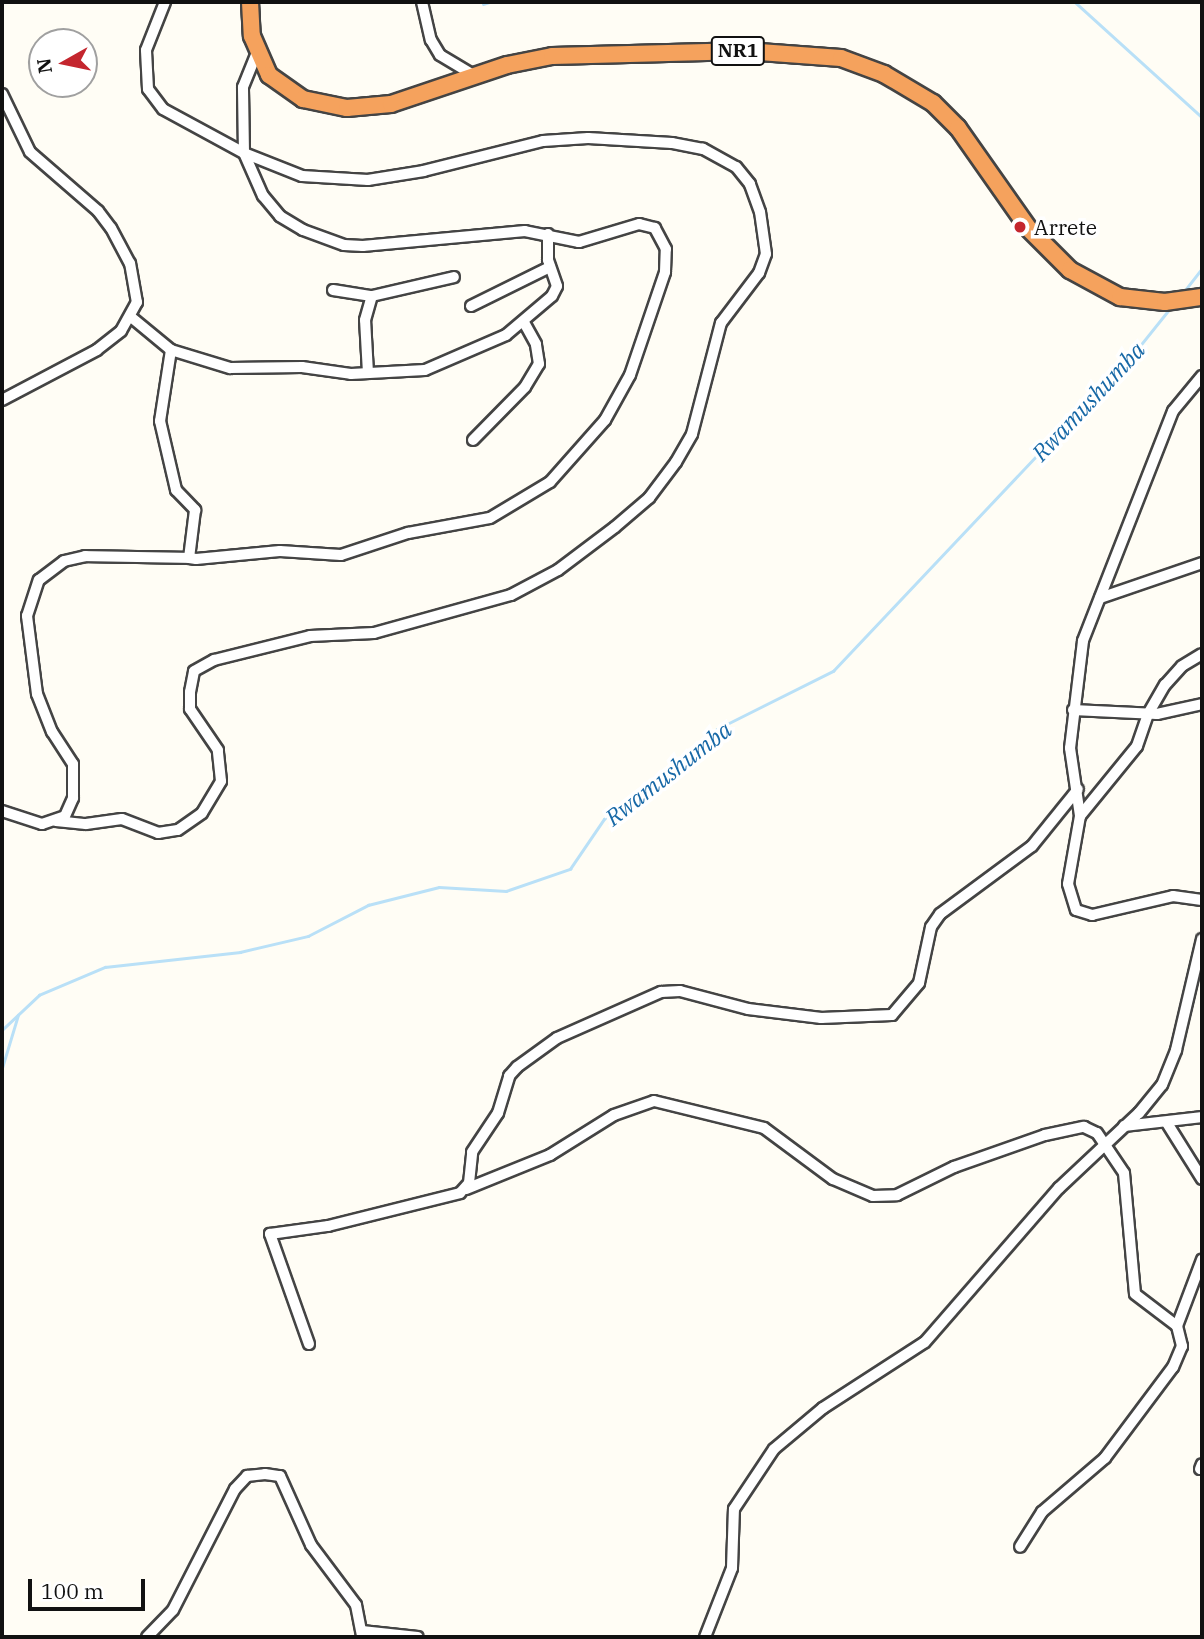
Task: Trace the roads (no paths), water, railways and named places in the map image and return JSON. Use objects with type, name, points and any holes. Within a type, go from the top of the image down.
[{"type":"highway","name":"NR1","points":[[250,2],[257,52],[269,75],[285,88],[320,105],[347,108],[391,104],[473,75],[526,60],[592,53],[782,51],[841,58],[884,75],[933,103],[958,128],[1029,229],[1070,270],[1120,296],[1165,302],[1202,297]]},
{"type":"street","points":[[2,811],[28,822],[86,824],[122,819],[158,833],[178,830],[202,813],[221,781],[218,750],[190,709],[194,671],[214,660],[310,636],[374,633],[511,595],[558,570],[649,498],[681,453],[695,422],[721,323],[759,273],[766,254],[766,234],[750,184],[724,157],[682,145],[588,138],[543,141],[424,171],[368,180],[302,176],[244,153],[153,100],[144,70],[146,50],[165,2]]},
{"type":"street","points":[[422,2],[431,40],[440,54],[473,75]]},
{"type":"street","points":[[56,821],[69,810],[76,778],[39,701],[27,616],[33,591],[51,569],[85,555],[190,558],[358,552],[408,533],[490,518],[550,482],[616,403],[630,375],[667,256],[660,233],[649,225],[579,242],[548,234],[497,232],[363,246],[325,240],[280,216],[263,196],[244,153],[243,87],[257,52]]},
{"type":"street","points":[[2,94],[30,152],[98,211],[111,228],[137,285],[138,302],[131,317],[97,350],[2,400]]},
{"type":"street","points":[[131,317],[171,350],[230,368],[302,367],[368,373],[425,370],[477,350],[524,322],[555,293],[548,234]]},
{"type":"street","points":[[471,306],[550,267]]},
{"type":"street","points":[[334,290],[372,296],[454,277]]},
{"type":"street","points":[[368,373],[365,320],[372,296]]},
{"type":"street","points":[[472,440],[525,387],[539,364],[536,344],[524,322]]},
{"type":"street","points":[[171,350],[160,421],[176,490],[195,510],[190,558]]},
{"type":"street","points":[[1202,376],[1173,411],[1083,641],[1070,748],[1080,816],[1068,884],[1076,910],[1105,914],[1173,896],[1202,900]]},
{"type":"street","points":[[1100,598],[1202,563]]},
{"type":"street","points":[[1080,816],[1137,746],[1148,714],[1182,666],[1202,654]]},
{"type":"street","points":[[1073,710],[1148,714],[1202,704]]},
{"type":"street","points":[[466,1189],[472,1152],[498,1113],[509,1076],[540,1047],[616,1009],[671,990],[788,1015],[892,1015],[919,983],[931,928],[940,914],[1032,846],[1078,789]]},
{"type":"street","points":[[705,1637],[732,1568],[734,1509],[774,1449],[823,1408],[925,1342],[1012,1238],[1162,1084],[1176,1050],[1202,939]]},
{"type":"street","points":[[309,1344],[270,1234],[447,1200],[466,1189],[550,1155],[614,1115],[654,1101],[764,1128],[833,1179],[873,1196],[897,1195],[954,1167],[1070,1128],[1084,1127],[1105,1142],[1124,1172],[1135,1294],[1177,1326]]},
{"type":"street","points":[[1124,1126],[1202,1117]]},
{"type":"street","points":[[1167,1123],[1202,1179]]},
{"type":"street","points":[[1189,1158],[1202,1154]]},
{"type":"street","points":[[1020,1547],[1042,1512],[1105,1458],[1167,1376],[1182,1346],[1177,1326],[1202,1260]]},
{"type":"street","points":[[147,1637],[173,1610],[235,1489],[247,1476],[265,1474],[280,1476],[311,1545],[356,1605],[362,1634],[418,1637]]},
{"type":"waterway","points":[[483,4],[490,2]]},
{"type":"waterway","points":[[1075,2],[1202,117]]},
{"type":"waterway","name":"Rwamushumba","points":[[1182,294],[1202,268]]},
{"type":"waterway","name":"Rwamushumba","points":[[2,1030],[39,995],[105,967],[240,952],[308,936],[368,905],[439,887],[506,891],[570,869],[604,819],[717,729],[833,671],[1135,352],[1171,307]]},
{"type":"waterway","points":[[2,1068],[18,1015]]},
{"type":"place","name":"Arrete","points":[[1020,227]]}]
